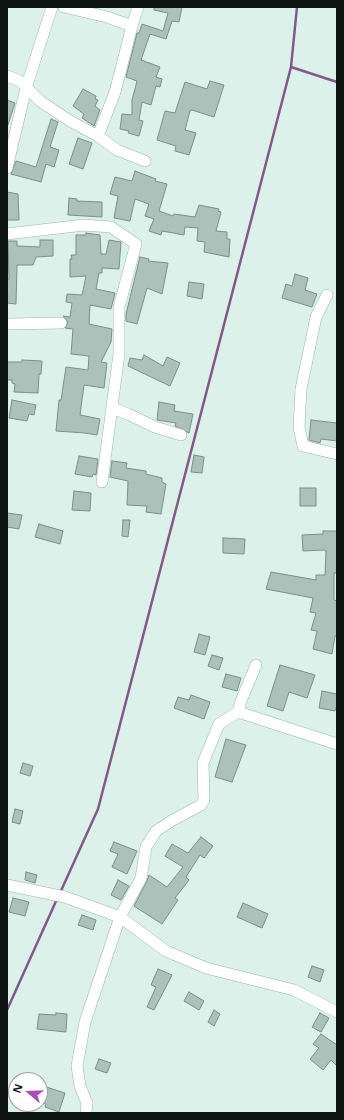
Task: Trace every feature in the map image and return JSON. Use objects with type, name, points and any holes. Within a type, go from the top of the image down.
[{"type":"street","points":[[7,168],[26,88],[52,7]]},
{"type":"street","points":[[64,7],[107,17],[132,26]]},
{"type":"street","points":[[98,136],[115,92],[138,7]]},
{"type":"street","points":[[7,76],[20,81],[40,101],[98,136],[117,150],[146,161]]},
{"type":"street","points":[[7,234],[84,225],[111,227],[136,244],[119,307],[119,354],[102,482]]},
{"type":"street","points":[[328,295],[316,317],[301,389],[299,427],[303,446],[337,454]]},
{"type":"street","points":[[7,324],[61,323]]},
{"type":"street","points":[[112,408],[154,426],[181,435]]},
{"type":"street","points":[[86,1113],[87,1103],[80,1086],[77,1066],[85,1022],[120,917],[141,878],[146,847],[156,831],[201,805],[204,800],[204,763],[207,753],[219,724],[238,712],[240,701],[256,665]]},
{"type":"street","points":[[238,712],[337,744]]},
{"type":"street","points":[[7,885],[65,897],[120,917],[166,951],[206,968],[247,980],[294,990],[337,1012]]},
{"type":"building","points":[[154,7],[182,7],[179,22],[172,21],[166,39],[150,34],[141,60],[160,67],[156,77],[162,79],[160,87],[156,86],[151,105],[142,102],[139,120],[143,121],[139,136],[128,133],[129,131],[120,129],[122,114],[132,115],[132,100],[137,81],[126,77],[137,33],[139,33],[142,24],[163,31],[168,13],[154,10]]},
{"type":"building","points":[[210,81],[224,85],[214,117],[192,110],[190,111],[185,130],[196,133],[189,155],[175,151],[176,146],[157,140],[165,111],[175,113],[185,82],[207,89]]},
{"type":"building","points":[[83,89],[96,96],[95,99],[98,100],[95,106],[100,110],[94,126],[82,118],[84,114],[73,106]]},
{"type":"building","points":[[7,100],[15,103],[8,125],[7,124]]},
{"type":"building","points":[[51,119],[58,122],[50,147],[59,150],[54,167],[46,164],[41,182],[11,174],[16,161],[36,167]]},
{"type":"building","points":[[78,138],[92,143],[83,169],[69,164]]},
{"type":"building","points":[[135,171],[156,179],[155,181],[167,184],[159,211],[173,216],[174,214],[195,217],[199,205],[219,209],[218,211],[221,212],[216,231],[227,232],[227,239],[230,239],[229,257],[204,252],[205,242],[197,241],[198,228],[185,227],[184,235],[162,231],[161,235],[149,231],[154,219],[145,216],[149,204],[135,199],[130,221],[114,218],[118,196],[110,194],[115,177],[132,181]]},
{"type":"building","points":[[7,192],[18,194],[19,220],[7,220]]},
{"type":"building","points":[[69,198],[77,199],[77,201],[102,202],[102,217],[68,215]]},
{"type":"building","points":[[86,233],[100,235],[101,254],[106,254],[109,240],[121,242],[119,269],[102,268],[102,273],[99,273],[96,289],[115,293],[111,309],[90,305],[89,324],[112,329],[111,342],[101,362],[107,363],[104,388],[84,385],[80,415],[100,419],[97,435],[56,431],[59,400],[61,400],[66,367],[88,370],[89,356],[71,354],[73,329],[65,328],[68,322],[63,316],[70,317],[72,303],[66,302],[67,294],[82,295],[86,276],[70,277],[70,259],[72,259],[71,255],[76,255],[76,235],[86,235]]},
{"type":"building","points":[[40,240],[53,240],[53,256],[36,257],[33,265],[17,265],[16,304],[7,303],[7,279],[9,279],[8,241],[17,241],[17,246],[40,247]]},
{"type":"building","points":[[140,257],[149,259],[148,261],[168,263],[162,294],[147,288],[137,324],[126,321],[126,314]]},
{"type":"building","points":[[295,274],[308,278],[305,290],[317,294],[312,307],[282,298],[286,284],[292,286]]},
{"type":"building","points":[[189,282],[204,284],[202,299],[187,296]]},
{"type":"building","points":[[144,355],[163,366],[167,357],[180,363],[170,386],[128,366],[130,358],[142,360]]},
{"type":"building","points":[[22,360],[42,361],[41,374],[39,374],[38,393],[14,392],[15,384],[12,383],[12,380],[7,380],[7,362],[22,362]]},
{"type":"building","points":[[12,400],[36,405],[34,415],[29,414],[27,421],[9,418]]},
{"type":"building","points":[[159,402],[175,405],[174,411],[193,414],[189,433],[175,426],[176,423],[157,420]]},
{"type":"building","points":[[311,420],[337,423],[337,441],[321,439],[320,443],[309,440]]},
{"type":"building","points":[[194,455],[204,457],[202,473],[191,472]]},
{"type":"building","points":[[79,456],[98,459],[96,475],[93,474],[92,477],[75,474]]},
{"type":"building","points":[[112,461],[127,463],[126,468],[146,471],[146,474],[162,478],[162,482],[166,484],[161,514],[146,512],[147,506],[127,505],[128,481],[110,477]]},
{"type":"building","points":[[300,488],[316,488],[316,506],[300,506]]},
{"type":"building","points":[[74,491],[91,493],[90,511],[72,510]]},
{"type":"building","points":[[7,513],[22,515],[19,529],[7,527]]},
{"type":"building","points":[[123,520],[130,520],[128,537],[122,536]]},
{"type":"building","points":[[39,524],[63,531],[60,544],[35,537]]},
{"type":"building","points":[[323,531],[337,531],[337,573],[334,573],[334,600],[337,601],[337,636],[335,636],[332,654],[313,649],[317,631],[311,630],[316,613],[310,612],[313,598],[266,589],[271,572],[316,580],[316,575],[325,575],[326,551],[303,551],[302,535],[323,534]]},
{"type":"building","points":[[223,538],[245,539],[244,554],[223,553]]},
{"type":"building","points":[[199,634],[210,637],[205,655],[194,652]]},
{"type":"building","points":[[212,655],[223,658],[219,670],[208,666]]},
{"type":"building","points":[[280,665],[315,675],[307,698],[289,692],[283,711],[267,706]]},
{"type":"building","points":[[226,674],[241,678],[237,691],[222,687]]},
{"type":"building","points":[[322,691],[337,694],[337,705],[335,711],[319,708]]},
{"type":"building","points":[[191,695],[210,702],[204,719],[174,708],[178,697],[189,700]]},
{"type":"building","points":[[226,739],[246,745],[232,782],[215,777]]},
{"type":"building","points":[[23,763],[33,766],[30,776],[20,773]]},
{"type":"building","points":[[15,809],[23,811],[20,824],[12,822]]},
{"type":"building","points":[[201,837],[213,846],[204,858],[200,855],[186,877],[189,880],[175,898],[178,900],[162,924],[134,906],[149,875],[167,887],[183,867],[165,856],[172,844],[188,853]]},
{"type":"building","points":[[114,842],[137,851],[127,874],[112,867],[118,854],[110,851]]},
{"type":"building","points":[[26,872],[37,875],[35,883],[25,880]]},
{"type":"building","points":[[118,880],[129,886],[121,900],[111,895]]},
{"type":"building","points":[[13,898],[29,902],[25,916],[9,912]]},
{"type":"building","points":[[243,903],[268,914],[262,928],[237,917]]},
{"type":"building","points":[[82,915],[96,920],[93,930],[78,925]]},
{"type":"building","points":[[312,966],[324,970],[320,982],[308,977]]},
{"type":"building","points":[[158,969],[172,975],[154,1010],[147,1007],[156,987],[151,985]]},
{"type":"building","points":[[189,992],[204,1001],[199,1010],[184,1001]]},
{"type":"building","points":[[214,1010],[220,1014],[214,1026],[208,1022]]},
{"type":"building","points":[[56,1013],[67,1014],[66,1032],[37,1029],[39,1014],[56,1015]]},
{"type":"building","points":[[320,1013],[329,1018],[321,1032],[312,1027]]},
{"type":"building","points":[[321,1034],[337,1045],[337,1066],[331,1060],[323,1070],[310,1059],[319,1048],[313,1044]]},
{"type":"building","points":[[99,1059],[111,1063],[107,1073],[95,1069]]},
{"type":"building","points":[[48,1088],[65,1093],[59,1112],[48,1108]]},
{"type":"waterway","points":[[60,893],[98,809],[291,67],[297,7]]},
{"type":"waterway","points":[[291,67],[337,82]]},
{"type":"waterway","points":[[7,1010],[57,899]]}]
